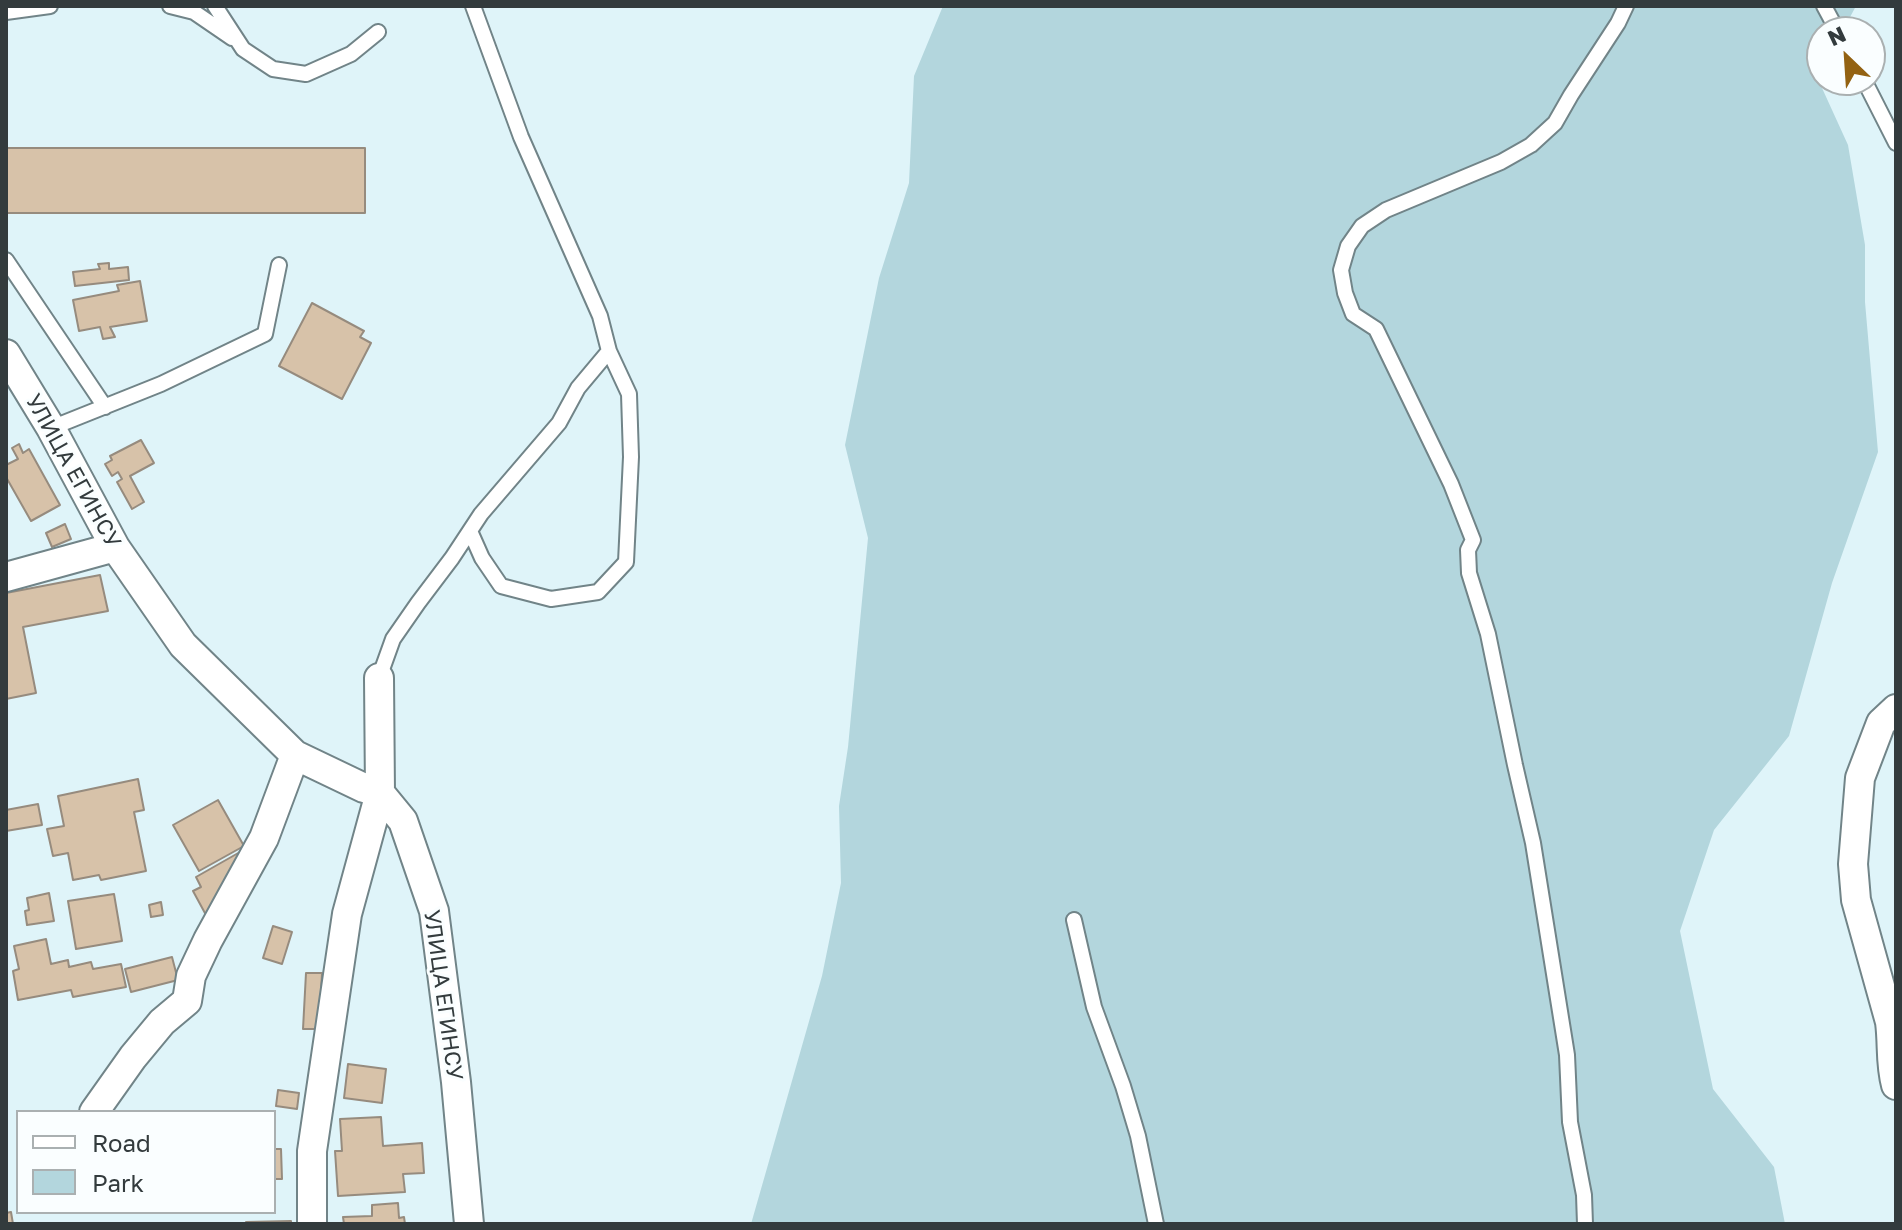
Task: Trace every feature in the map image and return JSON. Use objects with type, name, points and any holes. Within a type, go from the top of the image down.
[{"type":"street","name":"УЛИЦА ЕГИНСУ","points":[[6,354],[51,428],[115,547],[183,645],[295,755],[380,793],[403,821],[434,911],[456,1082],[469,1224]]},
{"type":"street","points":[[6,577],[115,547]]},
{"type":"street","points":[[312,1224],[312,1151],[347,914],[380,793],[379,678]]},
{"type":"street","points":[[1896,709],[1881,723],[1860,778],[1853,864],[1856,900],[1890,1022],[1893,1043],[1891,1066],[1896,1085]]},
{"type":"street","points":[[95,1110],[162,1022],[187,1001],[191,976],[264,838],[295,755]]},
{"type":"lane","points":[[6,12],[50,6]]},
{"type":"lane","points":[[170,6],[194,12],[239,43]]},
{"type":"lane","points":[[215,6],[243,49],[273,69],[306,74],[351,54],[378,32]]},
{"type":"lane","points":[[470,531],[482,558],[501,586],[551,599],[598,592],[626,562],[631,457],[629,394],[609,351],[600,316],[521,137],[473,6]]},
{"type":"lane","points":[[1585,1224],[1584,1195],[1570,1122],[1567,1055],[1533,843],[1488,634],[1469,573],[1468,550],[1473,540],[1451,484],[1376,329],[1353,314],[1341,270],[1348,246],[1362,226],[1386,210],[1501,162],[1531,145],[1555,123],[1626,6]]},
{"type":"lane","points":[[1872,96],[1896,143]]},
{"type":"lane","points":[[6,260],[105,407]]},
{"type":"lane","points":[[51,428],[161,384],[265,334],[279,265]]},
{"type":"lane","points":[[379,678],[393,639],[481,514],[559,423],[578,388],[609,351]]},
{"type":"lane","points":[[1074,920],[1094,1007],[1138,1136],[1156,1224]]},
{"type":"green space","points":[[943,6],[1856,6],[1851,16],[1806,16],[1806,96],[1826,96],[1848,145],[1865,245],[1865,302],[1878,452],[1832,583],[1789,736],[1714,830],[1680,931],[1713,1089],[1774,1167],[1785,1224],[751,1224],[822,976],[841,883],[839,806],[848,747],[868,538],[845,445],[879,278],[909,183],[914,76]]},
{"type":"building","points":[[6,148],[365,148],[365,213],[6,213]]},
{"type":"building","points":[[109,263],[109,269],[128,267],[129,280],[75,286],[73,272],[100,269],[98,264]]},
{"type":"building","points":[[140,281],[147,321],[110,327],[115,337],[103,339],[100,327],[79,331],[73,300],[119,291],[117,285]]},
{"type":"building","points":[[312,303],[364,331],[360,337],[371,343],[342,399],[279,366]]},
{"type":"building","points":[[141,440],[154,463],[130,476],[144,502],[132,509],[117,482],[122,479],[118,472],[112,476],[105,464],[112,460],[110,456]]},
{"type":"building","points":[[19,444],[23,453],[29,449],[60,505],[31,521],[6,477],[6,465],[18,459],[12,448]]},
{"type":"building","points":[[65,524],[71,539],[52,547],[46,533]]},
{"type":"building","points":[[100,575],[108,611],[23,627],[36,693],[6,699],[6,593]]},
{"type":"building","points":[[138,779],[144,810],[134,812],[146,871],[101,880],[99,875],[73,880],[68,853],[53,856],[47,829],[64,826],[58,796]]},
{"type":"building","points":[[218,800],[244,846],[199,871],[173,825]]},
{"type":"building","points":[[38,804],[42,825],[6,831],[6,810]]},
{"type":"building","points":[[240,852],[243,857],[206,915],[193,891],[201,887],[196,877]]},
{"type":"building","points":[[49,893],[54,921],[27,925],[27,898]]},
{"type":"building","points":[[114,894],[122,941],[76,949],[68,901]]},
{"type":"building","points":[[161,902],[163,915],[151,917],[149,905]]},
{"type":"building","points":[[273,926],[292,932],[282,964],[263,958]]},
{"type":"building","points":[[46,939],[51,964],[68,960],[69,967],[91,962],[93,969],[121,964],[126,987],[73,997],[71,990],[18,1000],[13,971],[19,969],[14,946]]},
{"type":"building","points":[[172,957],[178,980],[131,992],[125,969]]},
{"type":"building","points":[[306,973],[322,973],[319,1029],[303,1029]]},
{"type":"building","points":[[348,1064],[386,1069],[382,1103],[344,1098]]},
{"type":"building","points":[[278,1090],[299,1093],[297,1109],[276,1106]]},
{"type":"building","points":[[381,1117],[383,1146],[422,1143],[424,1173],[403,1174],[405,1192],[338,1196],[335,1151],[342,1151],[340,1119]]},
{"type":"building","points":[[276,1149],[281,1149],[282,1179],[276,1179]]},
{"type":"building","points":[[398,1203],[399,1218],[404,1217],[405,1224],[344,1224],[343,1217],[372,1216],[372,1205]]},
{"type":"building","points":[[11,1212],[13,1224],[6,1224],[6,1213]]},
{"type":"building","points":[[291,1221],[291,1224],[246,1224],[246,1222]]}]
